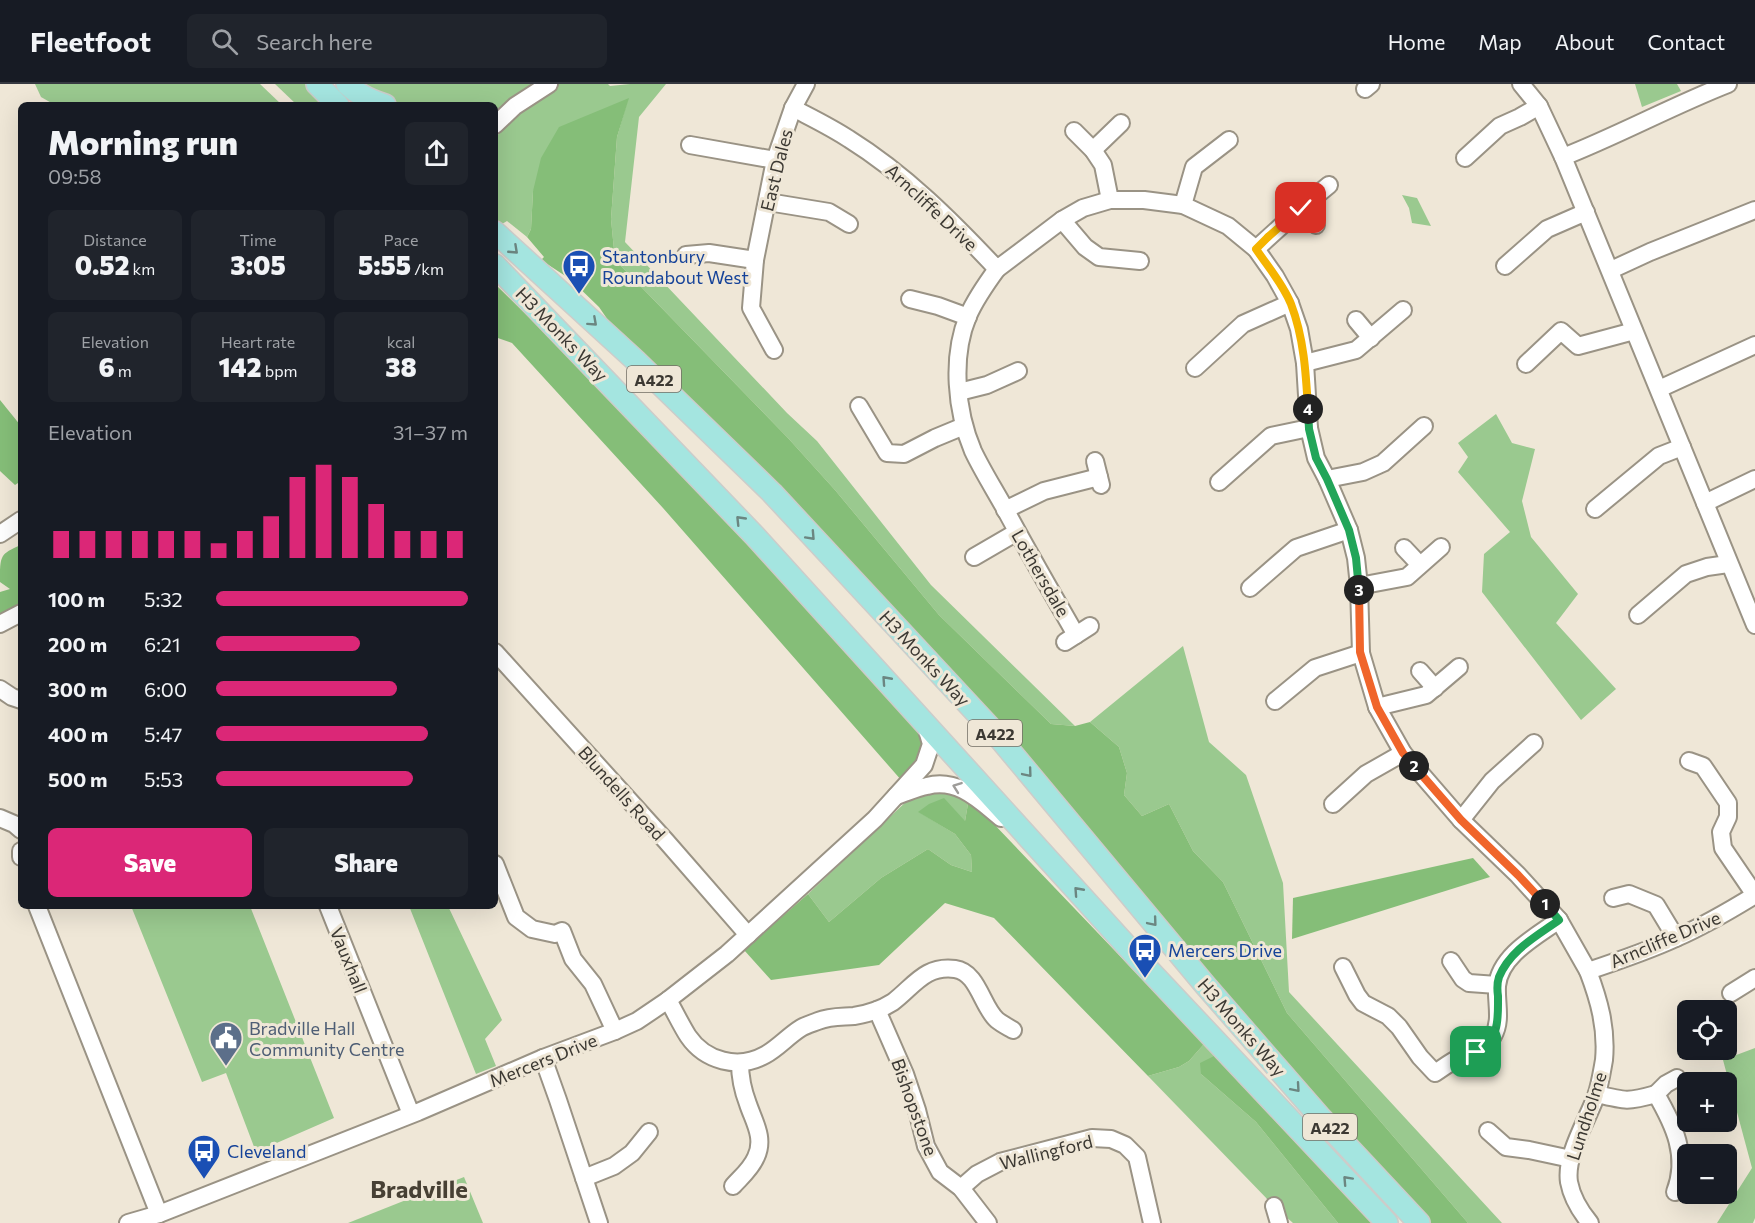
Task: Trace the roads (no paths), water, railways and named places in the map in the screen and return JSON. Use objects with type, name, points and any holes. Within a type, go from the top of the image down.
[{"type":"main road","points":[[317,84],[334,102]]},
{"type":"main road","points":[[349,86],[376,102]]},
{"type":"main road","name":"H3 Monks Way","points":[[498,235],[636,361],[772,493],[994,733],[1243,1029],[1319,1116],[1419,1223]]},
{"type":"main road","name":"H3 Monks Way","points":[[498,268],[755,536],[1189,1012],[1387,1223]]},
{"type":"street","name":"East Dales","points":[[774,350],[751,308],[755,260],[775,160],[793,108],[806,84]]},
{"type":"street","points":[[1521,84],[1539,106],[1563,157],[1611,270],[1728,564],[1754,618]]},
{"type":"street","points":[[1563,157],[1728,84]]},
{"type":"street","points":[[498,122],[546,86]]},
{"type":"street","points":[[498,109],[521,103]]},
{"type":"street","points":[[1465,158],[1500,126],[1539,106]]},
{"type":"street","name":"Arncliffe Drive","points":[[793,108],[848,138],[878,158],[935,206],[997,270],[1062,220],[1083,208],[1110,200],[1144,200],[1183,205],[1228,226],[1256,249],[1275,276],[1290,303],[1299,329],[1305,363],[1309,429],[1316,458],[1349,530],[1356,558],[1359,586],[1360,652],[1377,707],[1403,753],[1461,820],[1518,875],[1559,920],[1588,970],[1632,956],[1676,938],[1755,895]]},
{"type":"street","points":[[1093,150],[1121,123]]},
{"type":"street","points":[[1074,131],[1093,150],[1103,165],[1110,200]]},
{"type":"street","points":[[1183,205],[1194,167],[1229,140]]},
{"type":"street","points":[[690,145],[775,160]]},
{"type":"street","points":[[1256,249],[1329,185]]},
{"type":"street","points":[[768,202],[829,212],[849,224]]},
{"type":"street","points":[[1301,208],[1316,225]]},
{"type":"street","points":[[1611,270],[1755,210]]},
{"type":"street","points":[[1505,266],[1547,229],[1586,212]]},
{"type":"street","points":[[1062,220],[1085,247],[1099,257],[1140,261]]},
{"type":"street","points":[[686,255],[709,253],[755,260]]},
{"type":"street","name":"Lothersdale","points":[[997,270],[968,317],[958,354],[959,393],[964,426],[974,452],[1005,510],[1077,634]]},
{"type":"street","points":[[910,299],[968,317]]},
{"type":"street","points":[[1195,368],[1243,324],[1290,303]]},
{"type":"street","points":[[1305,363],[1356,350],[1403,310]]},
{"type":"street","points":[[1356,320],[1371,338]]},
{"type":"street","points":[[1526,364],[1561,331],[1578,346],[1634,331]]},
{"type":"street","points":[[1659,389],[1755,345]]},
{"type":"street","points":[[959,393],[987,385],[1018,371]]},
{"type":"street","points":[[859,406],[887,453],[904,454],[964,426]]},
{"type":"street","points":[[1327,479],[1363,472],[1383,462],[1424,426]]},
{"type":"street","points":[[1219,482],[1271,436],[1309,429]]},
{"type":"street","points":[[1595,509],[1659,456],[1682,447]]},
{"type":"street","points":[[1005,510],[1044,491],[1098,474]]},
{"type":"street","points":[[1705,503],[1755,479]]},
{"type":"street","points":[[0,534],[18,522]]},
{"type":"street","points":[[1250,588],[1296,549],[1349,530]]},
{"type":"street","points":[[974,557],[1017,532]]},
{"type":"street","points":[[1359,586],[1407,577],[1441,547]]},
{"type":"street","points":[[1404,548],[1420,566]]},
{"type":"street","points":[[1638,615],[1686,574],[1707,567],[1728,564]]},
{"type":"street","points":[[0,624],[18,615]]},
{"type":"street","points":[[1275,701],[1314,668],[1360,652]]},
{"type":"street","name":"Blundells Road","points":[[498,655],[748,935]]},
{"type":"street","points":[[1377,707],[1426,696],[1459,667]]},
{"type":"street","points":[[1420,671],[1435,688]]},
{"type":"street","name":"Mercers Drive","points":[[128,1223],[159,1214],[411,1114],[543,1058],[615,1032],[637,1021],[727,954],[875,819],[924,765],[931,744],[925,723]]},
{"type":"street","points":[[1461,820],[1492,781],[1534,743]]},
{"type":"street","points":[[1333,804],[1366,774],[1403,753]]},
{"type":"street","points":[[1689,761],[1703,766],[1728,803],[1728,817],[1721,832],[1723,848],[1755,895]]},
{"type":"street","points":[[895,796],[929,785],[948,783],[968,791],[1037,846]]},
{"type":"street","points":[[0,818],[18,827]]},
{"type":"street","points":[[498,872],[516,917],[532,929],[555,934],[568,929],[573,959],[593,984],[615,1032]]},
{"type":"street","points":[[1613,898],[1629,894],[1656,904],[1676,938]]},
{"type":"street","points":[[38,909],[159,1214]]},
{"type":"street","name":"Vauxhall","points":[[329,909],[411,1114]]},
{"type":"street","points":[[1343,967],[1363,1003],[1388,1016],[1399,1026],[1420,1057],[1435,1073],[1458,1058],[1476,1052],[1485,1046],[1493,1036],[1498,1022],[1497,985],[1506,964],[1515,952],[1559,920]]},
{"type":"street","points":[[1451,961],[1463,979],[1469,983],[1497,985]]},
{"type":"street","points":[[668,1000],[689,1037],[699,1049],[713,1058],[728,1063],[751,1062],[764,1056],[802,1027],[810,1024],[827,1018],[857,1016],[877,1010],[892,1002],[923,975],[938,970],[957,969],[974,981],[987,1007],[997,1020],[1013,1030]]},
{"type":"street","name":"Lundholme","points":[[1588,970],[1600,1002],[1605,1032],[1604,1060],[1597,1094],[1571,1159],[1569,1181],[1575,1200],[1590,1223]]},
{"type":"street","points":[[1731,993],[1755,978]]},
{"type":"street","name":"Bishopstone","points":[[877,1010],[905,1074],[926,1146],[940,1172],[961,1188],[988,1223]]},
{"type":"street","points":[[543,1058],[598,1223]]},
{"type":"street","points":[[733,1186],[752,1165],[760,1146],[759,1131],[747,1104],[740,1064]]},
{"type":"street","points":[[1597,1094],[1623,1101],[1633,1101],[1656,1094],[1666,1084],[1677,1078]]},
{"type":"street","points":[[1656,1094],[1672,1121],[1681,1151],[1679,1182],[1675,1192]]},
{"type":"street","points":[[1488,1131],[1506,1148],[1529,1150],[1571,1159]]},
{"type":"street","points":[[584,1178],[614,1166],[632,1153],[649,1132]]},
{"type":"street","name":"Wallingford","points":[[961,1188],[977,1174],[1000,1162],[1092,1138],[1111,1139],[1125,1145],[1137,1157],[1152,1223]]},
{"type":"street","points":[[1274,1206],[1279,1223]]},
{"type":"place","name":"Stantonbury Roundabout West","points":[[579,295]]},
{"type":"place","name":"Mercers Drive","points":[[1145,979]]},
{"type":"place","name":"Bradville Hall Community Centre","points":[[226,1067]]},
{"type":"place","name":"Cleveland","points":[[204,1180]]},
{"type":"district","name":"Bradville","points":[[419,1188]]}]
